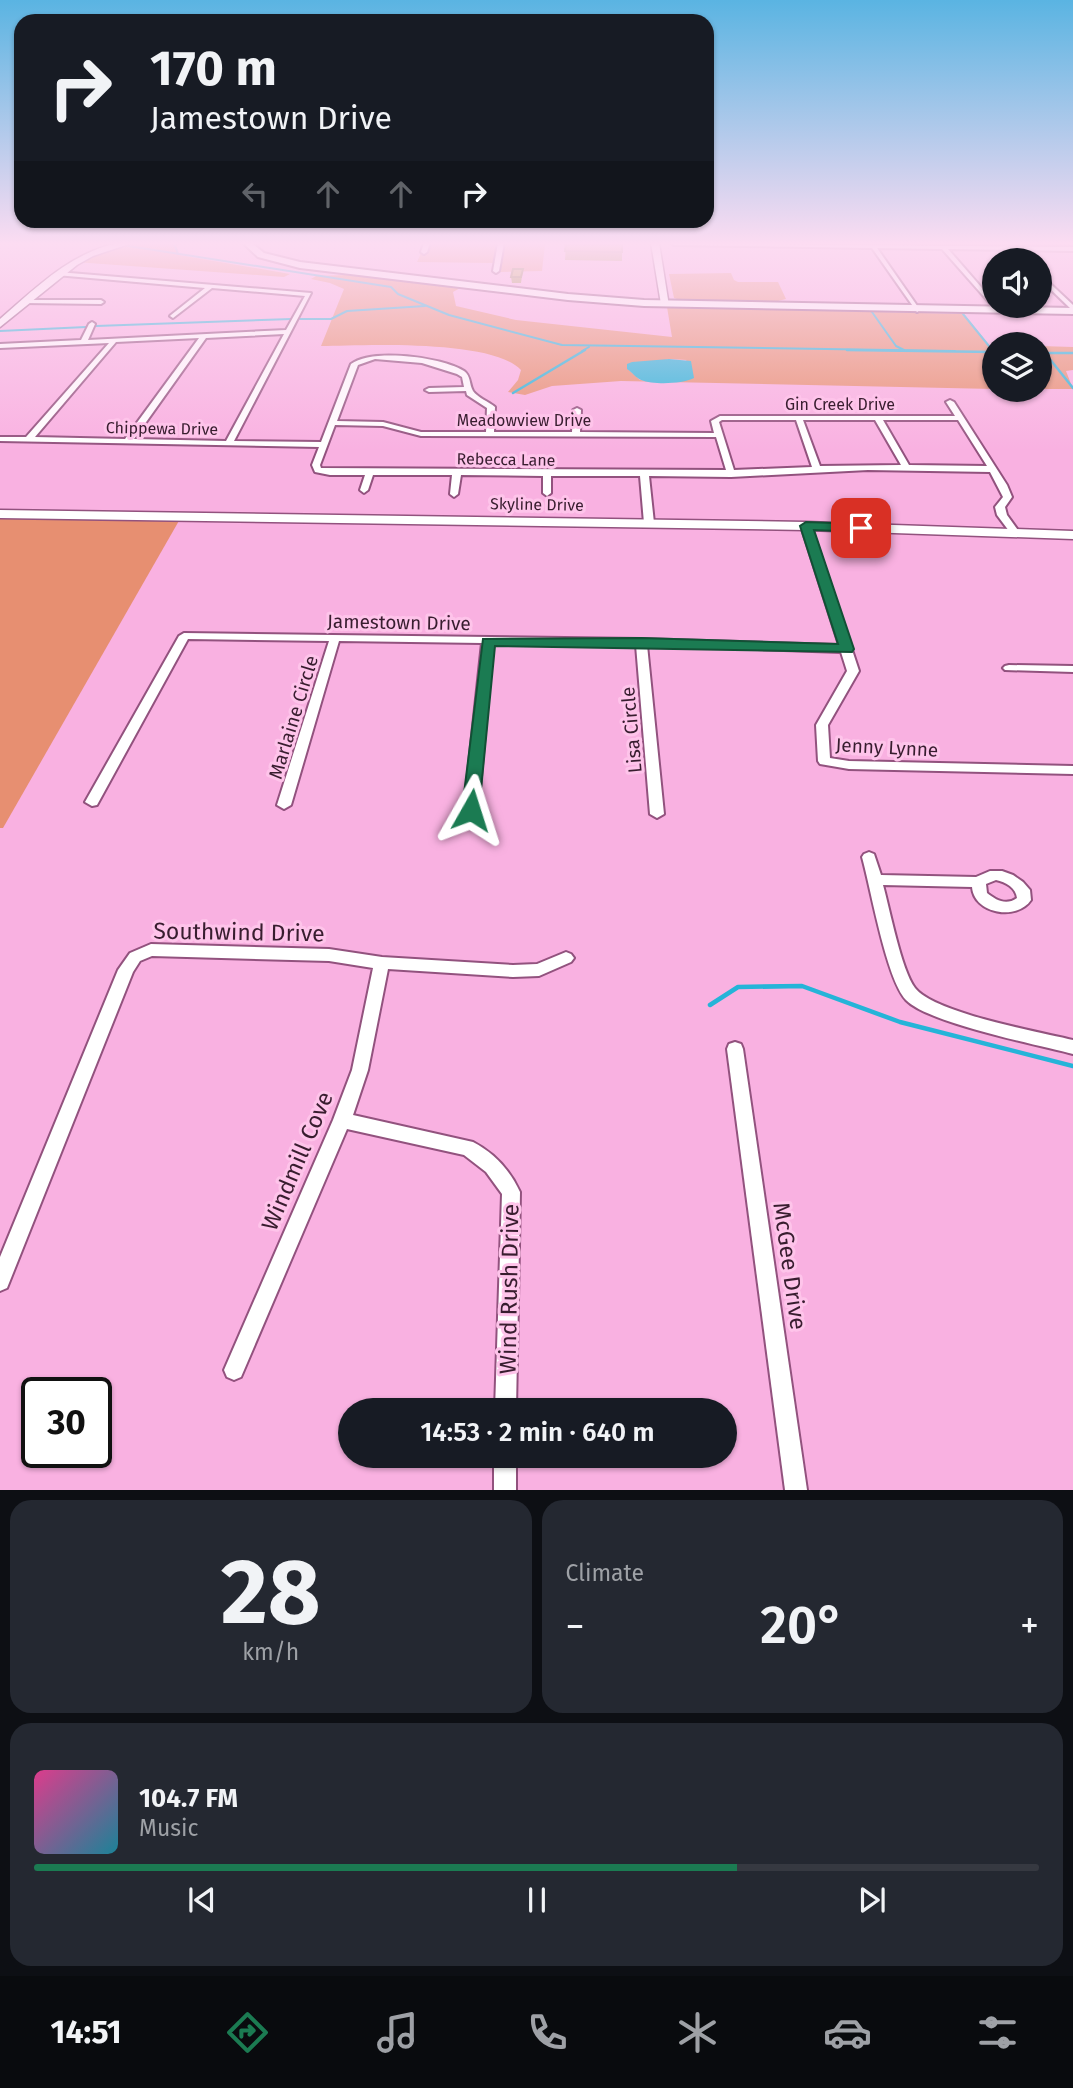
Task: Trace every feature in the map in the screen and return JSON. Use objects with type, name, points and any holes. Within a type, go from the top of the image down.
[{"type":"street","points":[[0,324],[14,313]]},
{"type":"street","points":[[173,316],[177,313]]},
{"type":"street","points":[[229,443],[299,313]]},
{"type":"street","points":[[84,342],[92,324]]},
{"type":"street","points":[[0,346],[288,332]]},
{"type":"street","points":[[128,441],[204,337]]},
{"type":"street","points":[[29,439],[114,341]]},
{"type":"street","name":"Rebecca Lane","points":[[490,433],[491,407],[467,389],[465,376],[428,361],[359,360],[355,364],[316,465],[318,470],[547,474],[732,474],[906,467],[992,469]]},
{"type":"street","points":[[429,390],[467,389]]},
{"type":"street","points":[[950,402],[1006,491],[1008,497],[1000,507],[1002,516],[1014,533]]},
{"type":"street","points":[[576,434],[577,410]]},
{"type":"street","name":"Gin Creek Drive","points":[[717,435],[715,421],[720,418],[960,418]]},
{"type":"street","points":[[878,418],[906,467]]},
{"type":"street","points":[[799,419],[817,469]]},
{"type":"street","name":"Meadowview Drive","points":[[332,423],[383,424],[421,434],[717,435]]},
{"type":"street","points":[[717,435],[732,474]]},
{"type":"street","name":"Chippewa Drive","points":[[0,439],[323,445]]},
{"type":"street","points":[[364,489],[370,472]]},
{"type":"street","points":[[454,494],[457,473]]},
{"type":"street","points":[[547,474],[547,493]]},
{"type":"street","points":[[644,474],[649,523]]},
{"type":"street","name":"Skyline Drive","points":[[0,514],[806,526],[1073,535]]},
{"type":"street","name":"Jenny Lynne","points":[[806,526],[853,671],[822,725],[824,761],[849,765],[1073,770]]},
{"type":"street","name":"Jamestown Drive","points":[[92,802],[184,635],[488,642],[641,642],[846,649]]},
{"type":"street","name":"Marlaine Circle","points":[[284,805],[335,638]]},
{"type":"street","points":[[471,810],[488,642]]},
{"type":"street","name":"Lisa Circle","points":[[641,642],[657,814]]},
{"type":"street","points":[[1009,668],[1073,669]]},
{"type":"street","points":[[869,857],[902,972],[909,992],[917,1000],[950,1014],[1073,1047]]},
{"type":"street","points":[[876,880],[979,882]]},
{"type":"street","name":"Southwind Drive","points":[[0,1281],[44,1167],[91,1065],[126,970],[135,957],[151,950],[329,955],[382,963],[513,971],[539,970],[566,958]]},
{"type":"street","name":"Windmill Cove","points":[[234,1370],[342,1120],[360,1070],[382,963]]},
{"type":"street","name":"McGee Drive","points":[[735,1049],[796,1489]]},
{"type":"street","name":"Wind Rush Drive","points":[[342,1120],[467,1148],[484,1156],[511,1192],[506,1398]]},
{"type":"street","points":[[505,1468],[505,1489]]},
{"type":"shaded area","points":[[335,313],[484,313],[516,320],[672,337],[668,313],[964,314],[982,336],[982,389],[621,381],[552,386],[525,395],[508,392],[518,380],[521,370],[506,360],[484,353],[427,346],[321,346]],"holes":[[[669,359],[687,360],[648,381],[640,380],[628,369]]]},
{"type":"shaded area","points":[[1052,346],[1073,347],[1073,370],[1066,371],[1073,389],[1052,389]]},
{"type":"shaded area","points":[[0,517],[180,519],[3,828],[0,828]]},
{"type":"water","points":[[669,359],[691,361],[694,378],[675,383],[653,383],[639,379],[627,369],[627,364],[632,362]]},
{"type":"waterway","points":[[300,319],[331,319],[344,313]]},
{"type":"waterway","points":[[443,313],[562,345],[955,351]]},
{"type":"waterway","points":[[872,313],[896,346],[904,350]]},
{"type":"waterway","points":[[963,314],[982,337]]},
{"type":"waterway","points":[[96,326],[291,319]]},
{"type":"waterway","points":[[0,331],[86,327]]},
{"type":"waterway","points":[[582,351],[589,347]]},
{"type":"waterway","points":[[513,393],[585,350]]},
{"type":"waterway","points":[[847,350],[982,352]]},
{"type":"waterway","points":[[1052,353],[1073,353]]},
{"type":"waterway","points":[[1052,362],[1073,388]]},
{"type":"waterway","points":[[710,1005],[738,987],[802,986],[900,1022],[1073,1066]]},
{"type":"route","points":[[471,810],[488,642],[641,642],[846,649],[806,526],[861,528]]}]
